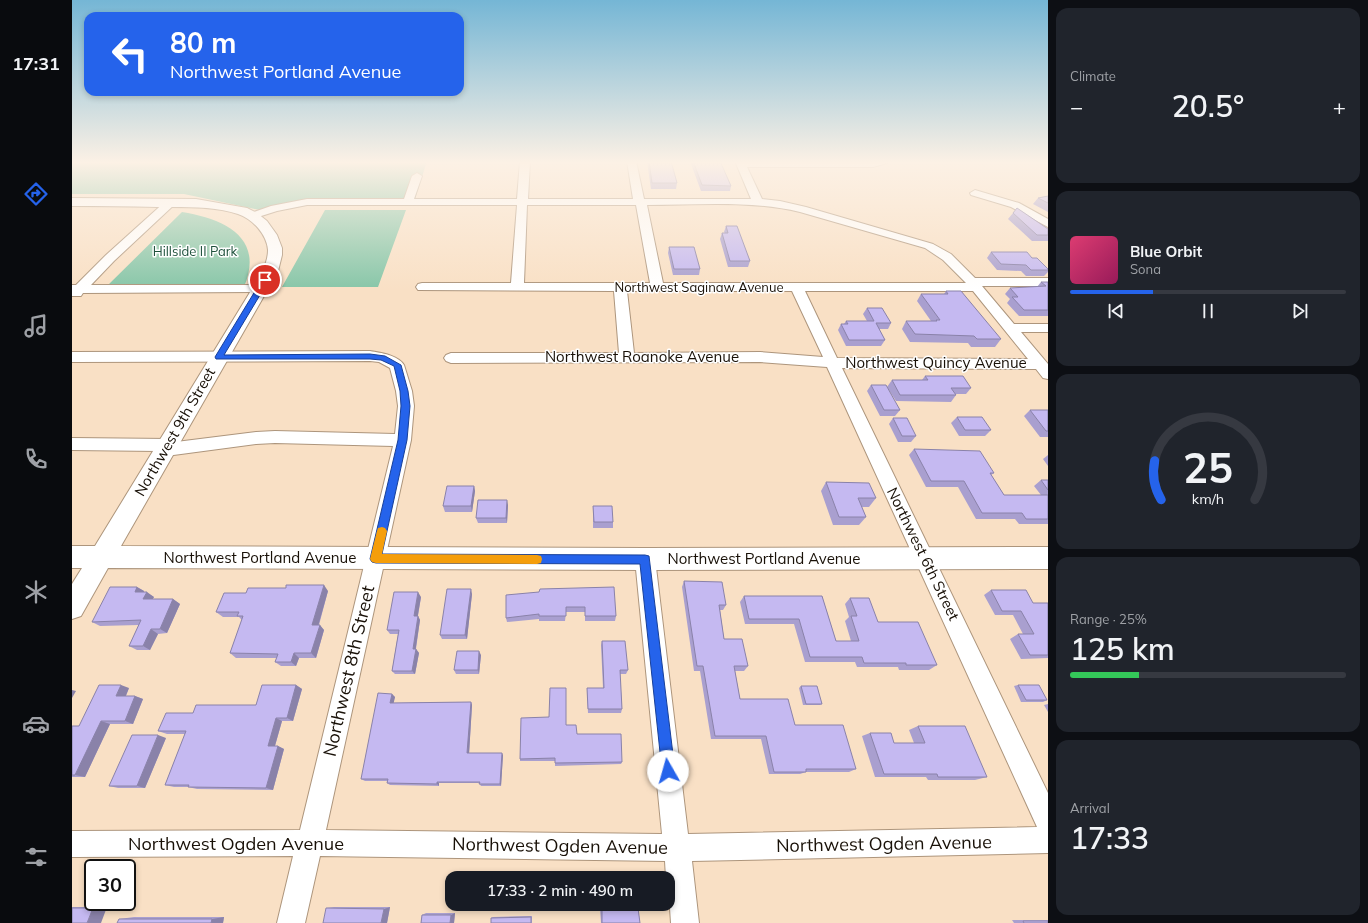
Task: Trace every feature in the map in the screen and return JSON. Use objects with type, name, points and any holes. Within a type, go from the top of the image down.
[{"type":"street","points":[[75,292],[168,204]]},
{"type":"street","points":[[200,204],[214,205],[242,211],[252,216],[276,208],[296,204]]},
{"type":"street","points":[[517,287],[523,204]]},
{"type":"street","points":[[641,204],[657,287]]},
{"type":"street","points":[[780,204],[928,246],[947,257],[960,268],[974,284],[1044,369]]},
{"type":"street","points":[[1012,204],[1048,224]]},
{"type":"street","name":"Northwest 9th Street","points":[[72,607],[270,271],[275,255],[275,248],[270,235],[262,224],[252,216]]},
{"type":"street","name":"Northwest Saginaw Avenue","points":[[422,287],[797,287],[1048,282]]},
{"type":"street","name":"Northwest 6th Street","points":[[797,287],[1048,821]]},
{"type":"street","points":[[620,288],[627,356]]},
{"type":"street","points":[[75,292],[260,289]]},
{"type":"street","points":[[1009,328],[1048,328]]},
{"type":"street","name":"Northwest 8th Street","points":[[219,357],[370,356],[382,358],[397,365],[404,391],[406,406],[402,440],[376,559],[291,923]]},
{"type":"street","name":"Northwest Roanoke Avenue","points":[[451,358],[627,356],[760,357],[832,363]]},
{"type":"street","points":[[72,357],[219,357]]},
{"type":"street","name":"Northwest Quincy Avenue","points":[[832,363],[1044,369]]},
{"type":"street","points":[[72,444],[167,448],[256,438],[300,437],[402,440]]},
{"type":"street","name":"Northwest Portland Avenue","points":[[72,558],[645,560],[1048,558]]},
{"type":"street","points":[[645,560],[685,923]]},
{"type":"street","name":"Northwest Ogden Avenue","points":[[72,844],[309,843],[677,848],[1048,840]]},
{"type":"green space","points":[[232,204],[281,204],[260,210]]},
{"type":"green space","points":[[325,210],[406,210],[378,287],[282,287]]},
{"type":"green space","name":"Hillside II Park","points":[[182,212],[198,215],[212,220],[237,233],[245,243],[249,255],[249,270],[244,287],[106,287]]},
{"type":"building","points":[[1017,208],[1048,229],[1048,235],[1037,235],[1013,213]]},
{"type":"building","points":[[726,226],[737,226],[750,261],[730,261],[722,233],[728,233]]},
{"type":"building","points":[[669,247],[694,247],[700,269],[674,269]]},
{"type":"building","points":[[991,252],[1027,252],[1032,258],[1037,258],[1048,270],[1031,270],[1026,265],[1001,264]]},
{"type":"building","points":[[1041,282],[1048,282],[1048,310],[1024,310],[1012,297],[1018,297],[1010,288],[1046,286]]},
{"type":"building","points":[[946,291],[961,291],[1001,339],[977,339],[974,336],[915,334],[906,321],[940,320],[921,294],[948,294]]},
{"type":"building","points":[[867,308],[882,308],[891,323],[876,323],[885,340],[849,340],[841,324],[848,324],[846,321],[874,321]]},
{"type":"building","points":[[925,376],[963,376],[971,388],[951,388],[956,395],[900,395],[892,380],[928,380]]},
{"type":"building","points":[[871,385],[886,385],[900,410],[884,410]]},
{"type":"building","points":[[1030,410],[1048,410],[1048,431],[1046,431]]},
{"type":"building","points":[[957,417],[982,417],[991,430],[965,430]]},
{"type":"building","points":[[893,418],[907,418],[916,436],[902,436]]},
{"type":"building","points":[[914,449],[980,451],[994,473],[990,473],[1004,495],[1048,495],[1048,519],[1026,519],[1022,513],[982,513],[964,481],[931,481]]},
{"type":"building","points":[[1041,480],[1048,480],[1048,490]]},
{"type":"building","points":[[826,482],[869,483],[876,498],[858,498],[866,517],[839,517]]},
{"type":"building","points":[[447,486],[474,486],[471,506],[443,506]]},
{"type":"building","points":[[478,500],[507,500],[506,518],[476,518]]},
{"type":"building","points":[[593,506],[612,506],[613,522],[594,522]]},
{"type":"building","points":[[684,581],[722,582],[726,605],[719,605],[724,639],[742,639],[748,666],[734,666],[740,699],[788,699],[795,725],[843,725],[856,769],[806,769],[806,772],[774,772],[766,736],[715,736],[703,666],[697,666]]},
{"type":"building","points":[[286,585],[324,585],[312,625],[320,625],[311,653],[294,653],[291,662],[275,662],[278,654],[230,653],[243,616],[237,616],[239,612],[216,612],[224,593],[246,593],[248,588],[286,588]]},
{"type":"building","points":[[110,587],[137,587],[135,592],[147,592],[143,599],[173,599],[160,629],[151,629],[143,646],[129,646],[141,620],[92,622]]},
{"type":"building","points":[[614,587],[616,616],[585,616],[585,607],[566,607],[566,616],[539,616],[539,614],[506,618],[506,595],[539,592],[540,589]]},
{"type":"building","points":[[447,589],[471,589],[465,635],[440,635]]},
{"type":"building","points":[[991,590],[1026,590],[1033,603],[1048,603],[1048,655],[1030,655],[1018,634],[1034,634],[1021,611],[1002,611]]},
{"type":"building","points":[[394,592],[418,592],[414,616],[418,616],[413,649],[416,649],[412,671],[392,671],[399,630],[387,630]]},
{"type":"building","points":[[744,596],[822,596],[836,641],[859,641],[851,616],[857,616],[850,598],[869,598],[878,622],[918,622],[937,665],[864,663],[862,657],[810,657],[799,619],[749,619]]},
{"type":"building","points":[[602,641],[625,641],[628,670],[620,670],[622,709],[588,709],[587,688],[604,688]]},
{"type":"building","points":[[457,651],[479,651],[478,670],[454,670]]},
{"type":"building","points":[[99,685],[121,685],[116,696],[135,696],[125,721],[101,721],[75,775],[72,775],[72,726],[79,726]]},
{"type":"building","points":[[262,685],[296,685],[287,718],[276,718],[268,746],[278,746],[266,788],[188,787],[189,785],[165,785],[186,731],[158,731],[166,713],[193,713],[196,705],[256,705]]},
{"type":"building","points":[[1018,685],[1039,685],[1047,700],[1026,700]]},
{"type":"building","points":[[801,686],[817,686],[822,704],[806,704]]},
{"type":"building","points":[[550,688],[566,688],[566,725],[576,725],[577,734],[621,734],[622,762],[555,763],[555,758],[520,759],[521,718],[549,717]]},
{"type":"building","points":[[378,693],[392,694],[390,703],[471,702],[467,753],[502,753],[500,784],[479,784],[480,782],[437,782],[437,784],[387,783],[388,779],[361,779]]},
{"type":"building","points":[[918,726],[965,726],[987,777],[938,777],[937,774],[884,774],[870,733],[891,733],[894,743],[925,743]]},
{"type":"building","points":[[132,735],[158,735],[137,786],[109,786]]},
{"type":"building","points":[[72,908],[84,908],[84,911],[92,911],[87,923],[72,923]]},
{"type":"building","points":[[326,908],[384,909],[381,923],[323,923]]},
{"type":"building","points":[[602,911],[638,911],[640,923],[602,923]]},
{"type":"building","points":[[422,915],[451,915],[450,923],[421,923]]},
{"type":"building","points":[[531,917],[531,923],[491,923],[491,918]]},
{"type":"building","points":[[119,919],[212,919],[211,923],[117,923]]},
{"type":"building","points":[[1023,921],[1048,921],[1048,923],[1024,923]]},
{"type":"slow traffic","points":[[382,531],[376,559],[537,559]]},
{"type":"route","points":[[265,280],[219,357],[370,356],[382,358],[397,365],[404,391],[406,406],[402,440],[376,559],[645,560],[668,771]]}]
